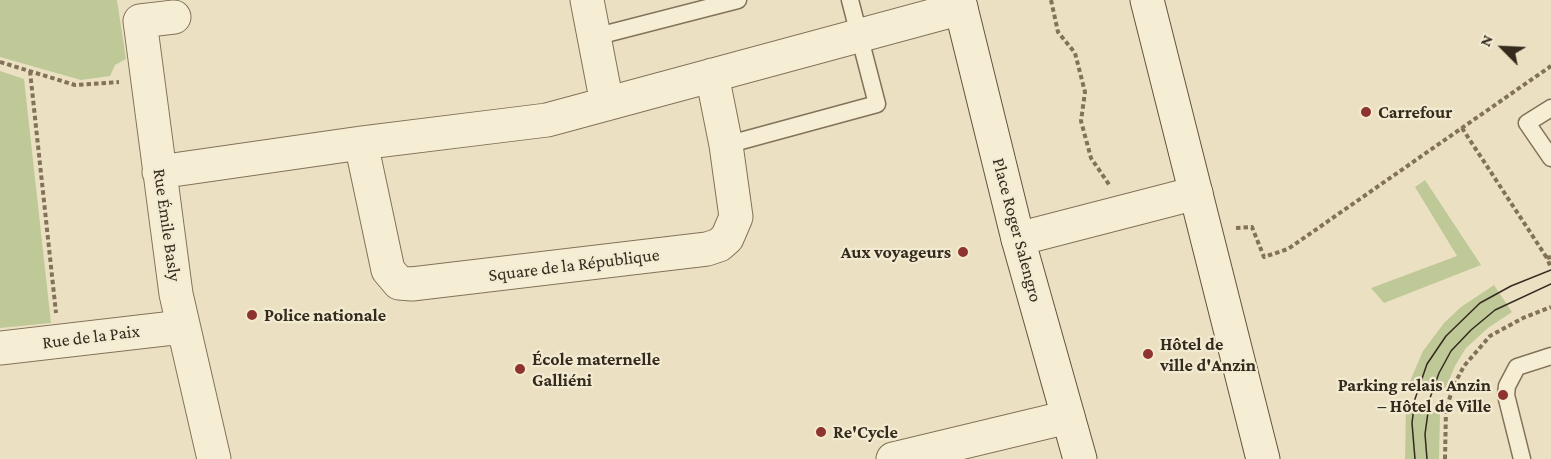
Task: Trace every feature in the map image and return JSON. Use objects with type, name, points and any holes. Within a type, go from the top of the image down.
[{"type":"street","points":[[587,0],[607,104]]},
{"type":"street","points":[[1147,0],[1263,459]]},
{"type":"street","points":[[159,172],[361,143],[547,120],[859,36],[960,4]]},
{"type":"street","name":"Place Roger Salengro","points":[[960,4],[1018,239],[1080,459]]},
{"type":"street","name":"Rue Émile Basly","points":[[174,18],[140,21],[159,172],[183,327],[214,459]]},
{"type":"street","name":"Square de la République","points":[[361,143],[388,270],[395,280],[412,284],[707,249],[719,245],[733,229],[736,218],[726,145],[712,75]]},
{"type":"street","points":[[1018,239],[1196,193]]},
{"type":"street","name":"Rue de la Paix","points":[[0,348],[183,327]]},
{"type":"street","points":[[893,459],[1068,417]]},
{"type":"lane","points":[[594,37],[738,0]]},
{"type":"lane","points":[[726,145],[877,104],[850,0]]},
{"type":"lane","points":[[1551,108],[1527,123],[1551,158]]},
{"type":"lane","points":[[1522,459],[1506,394],[1507,386],[1517,367],[1551,356]]},
{"type":"path","points":[[1051,0],[1058,33],[1075,53],[1085,92],[1081,121],[1091,158],[1108,181],[1118,213]]},
{"type":"path","points":[[0,62],[75,85],[147,80]]},
{"type":"path","points":[[1206,230],[1252,227],[1264,257],[1288,249],[1551,66]]},
{"type":"path","points":[[30,72],[59,341]]},
{"type":"path","points":[[1462,128],[1549,258],[1551,267]]},
{"type":"path","points":[[1445,459],[1446,409],[1454,385],[1468,361],[1490,336],[1522,318],[1551,307]]},
{"type":"green space","points":[[0,0],[117,0],[126,59],[115,65],[110,76],[81,80],[0,57]]},
{"type":"green space","points":[[0,71],[24,79],[51,323],[0,328]]},
{"type":"green space","points":[[1425,180],[1481,265],[1384,303],[1371,288],[1457,256],[1415,187]]},
{"type":"green space","points":[[1494,285],[1512,312],[1488,328],[1466,348],[1444,392],[1408,386],[1423,351],[1444,323],[1461,307]]},
{"type":"green space","points":[[1406,407],[1440,413],[1439,459],[1405,459]]},
{"type":"tram line","points":[[1415,459],[1412,423],[1415,399],[1427,364],[1446,336],[1480,303],[1511,286],[1551,270]]},
{"type":"tram line","points":[[1427,459],[1425,434],[1430,398],[1439,373],[1451,351],[1495,310],[1551,284]]},
{"type":"place","name":"Carrefour","points":[[1366,112]]},
{"type":"place","name":"Aux voyageurs","points":[[963,252]]},
{"type":"place","name":"Police nationale","points":[[252,315]]},
{"type":"place","name":"Hôtel de ville d'Anzin","points":[[1148,354]]},
{"type":"place","name":"École maternelle Galliéni","points":[[520,369]]},
{"type":"place","name":"Parking relais Anzin – Hôtel de Ville","points":[[1503,395]]},
{"type":"place","name":"Re'Cycle","points":[[821,432]]}]
